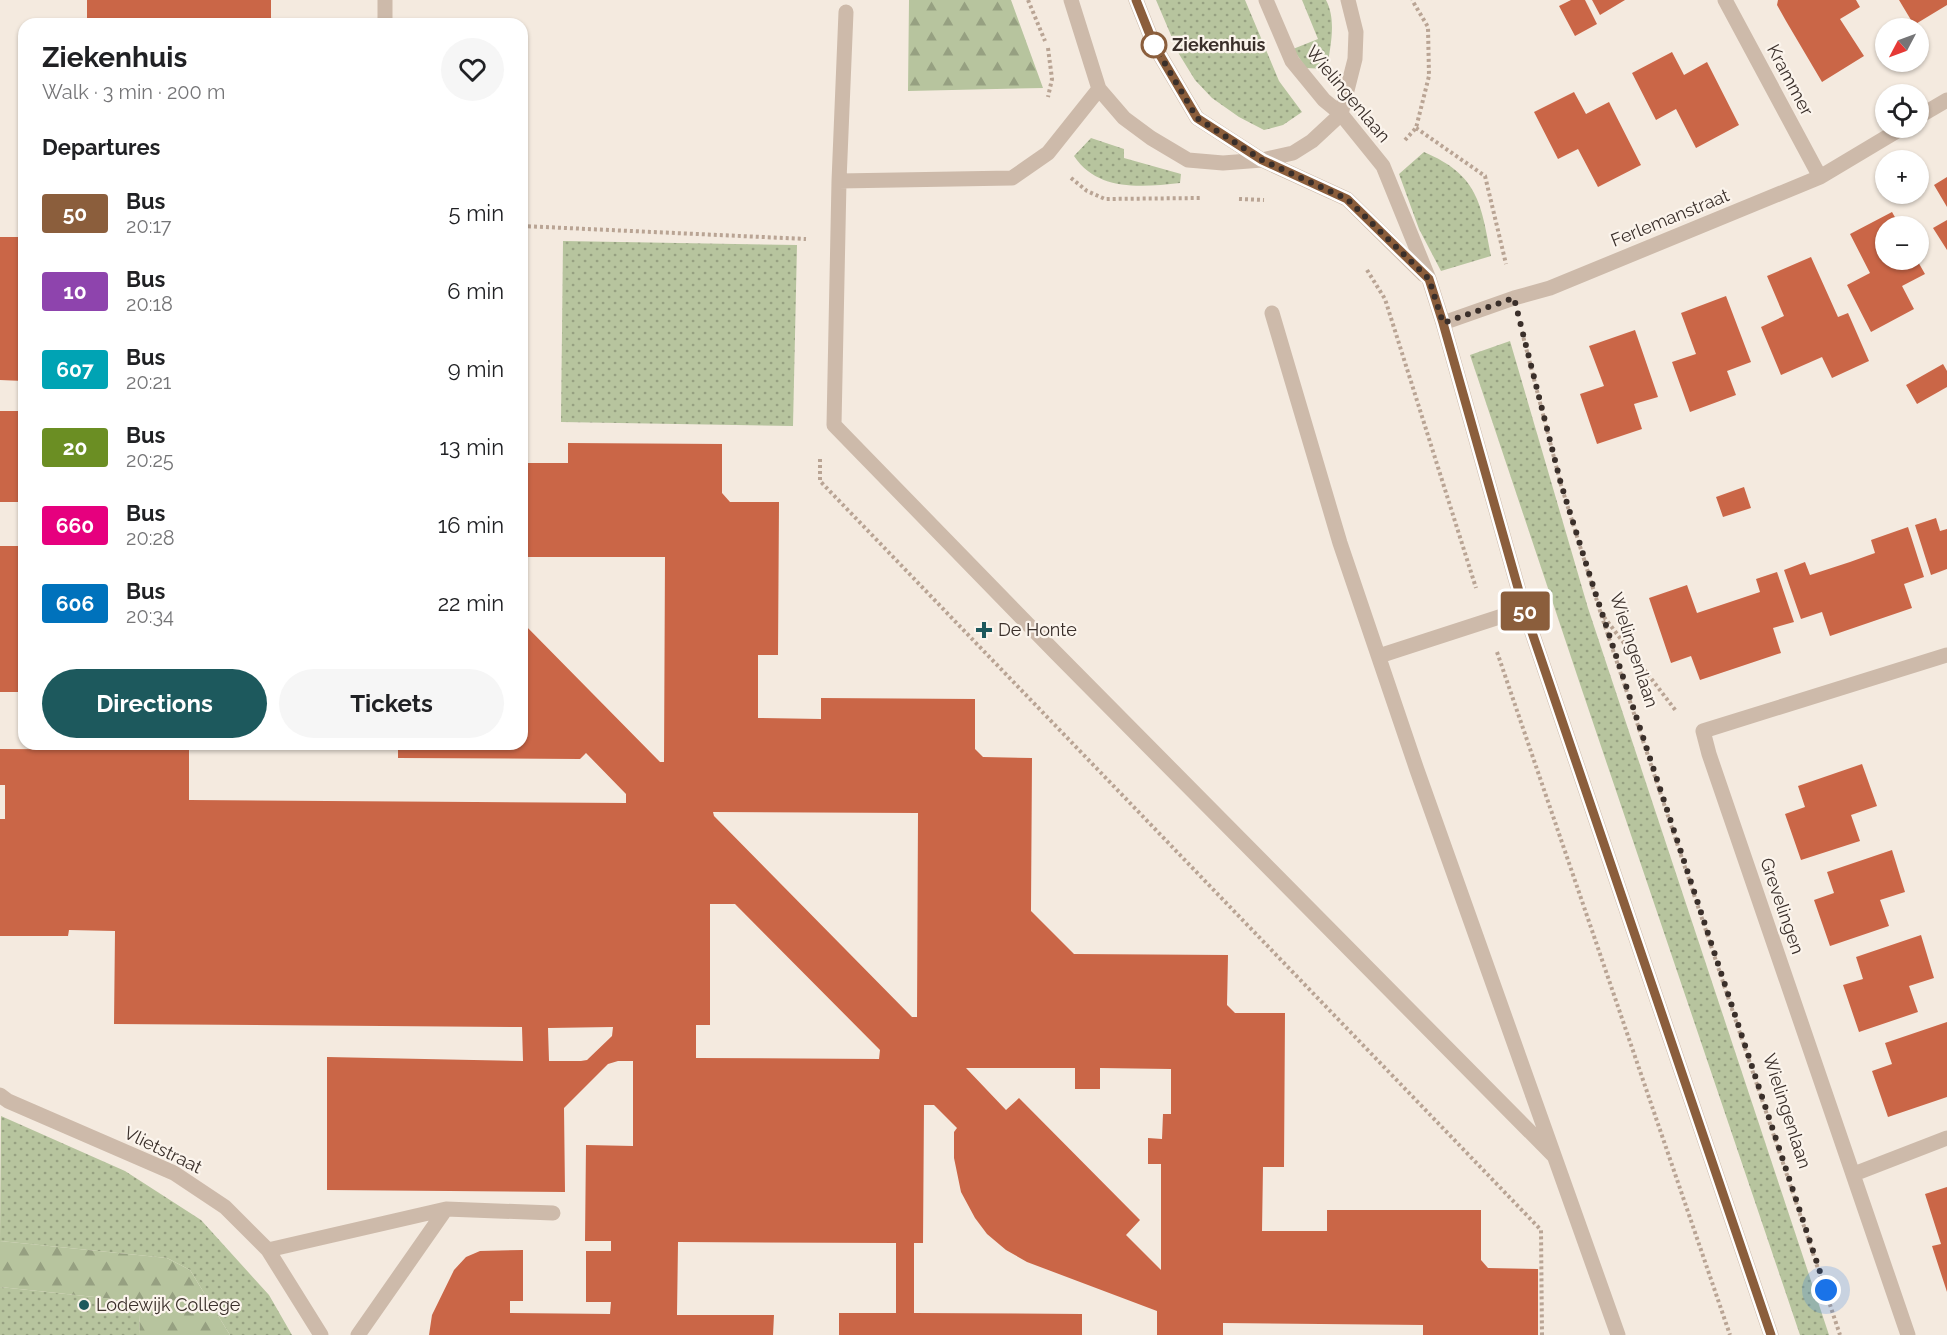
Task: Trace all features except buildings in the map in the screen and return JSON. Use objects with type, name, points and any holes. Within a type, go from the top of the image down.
[{"type":"street","points":[[385,0],[385,18]]},
{"type":"street","points":[[1071,0],[1100,89],[1124,118],[1151,138],[1188,160],[1223,163],[1262,160],[1293,153],[1312,141],[1341,114],[1355,59],[1356,32],[1348,0]]},
{"type":"street","name":"Wielingenlaan","points":[[1136,0],[1154,45],[1197,118],[1262,160],[1347,199],[1429,279]]},
{"type":"street","name":"Wielingenlaan","points":[[1266,0],[1292,61],[1323,100],[1341,114],[1383,166],[1429,279],[1524,609],[1770,1335]]},
{"type":"street","name":"Krammer","points":[[1725,0],[1820,177]]},
{"type":"street","points":[[846,12],[839,181],[834,425],[1056,653],[1554,1156]]},
{"type":"street","points":[[839,181],[1012,178],[1048,153],[1100,89]]},
{"type":"street","points":[[1929,111],[1947,100]]},
{"type":"street","name":"Ferlemanstraat","points":[[1443,323],[1550,288],[1820,177],[1885,138]]},
{"type":"street","points":[[1272,313],[1340,543],[1417,770],[1617,1335]]},
{"type":"street","points":[[1379,656],[1524,609]]},
{"type":"street","name":"Grevelingen","points":[[1908,1335],[1709,754],[1703,730],[1947,655]]},
{"type":"street","name":"Vlietstraat","points":[[0,1095],[8,1101],[174,1173],[225,1207],[268,1250],[321,1335]]},
{"type":"street","points":[[1854,1174],[1947,1138]]},
{"type":"street","points":[[358,1335],[446,1209]]},
{"type":"street","points":[[268,1250],[446,1209],[554,1213]]},
{"type":"path","name":"Wielingenlaan","points":[[1412,0],[1428,27],[1429,76],[1416,128],[1485,176],[1561,484],[1840,1335]]},
{"type":"path","points":[[1367,270],[1386,299],[1487,622],[1730,1335]]},
{"type":"path","points":[[1602,614],[1709,754]]},
{"type":"green space","points":[[909,0],[1011,0],[1043,88],[908,91]]},
{"type":"green space","points":[[1156,0],[1245,0],[1279,81],[1302,112],[1283,125],[1264,130],[1239,117],[1212,98],[1195,80],[1179,54]]},
{"type":"green space","points":[[1302,0],[1326,0],[1329,8],[1332,34],[1327,69],[1306,68],[1293,49],[1318,39]]},
{"type":"green space","points":[[1091,138],[1124,149],[1124,158],[1181,174],[1180,183],[1136,186],[1095,176],[1074,156]]},
{"type":"green space","points":[[1424,152],[1456,170],[1474,193],[1480,206],[1491,256],[1441,271],[1419,229],[1399,174]]},
{"type":"green space","points":[[563,241],[797,245],[793,426],[561,422]]},
{"type":"green space","points":[[1510,341],[1588,608],[1829,1335],[1800,1335],[1470,355]]},
{"type":"green space","points":[[1,1116],[125,1171],[201,1220],[269,1295],[292,1335],[230,1335],[190,1270],[167,1258],[0,1241]]},
{"type":"green space","points":[[0,1241],[167,1258],[190,1270],[230,1335],[140,1335],[139,1313],[123,1300],[0,1287]]},
{"type":"green space","points":[[0,1287],[123,1300],[139,1313],[140,1335],[0,1335]]},
{"type":"bus line","name":"50","points":[[1136,0],[1154,45],[1197,118],[1262,160],[1347,199],[1429,279],[1524,609],[1771,1335]]},
{"type":"place","name":"Ziekenhuis","points":[[1154,45]]},
{"type":"place","name":"De Honte","points":[[984,630]]},
{"type":"place","name":"Lodewijk College","points":[[84,1305]]},
{"type":"route","points":[[1154,45],[1197,118],[1262,160],[1347,199],[1429,279],[1443,323],[1514,298],[1561,484],[1826,1290]]}]
